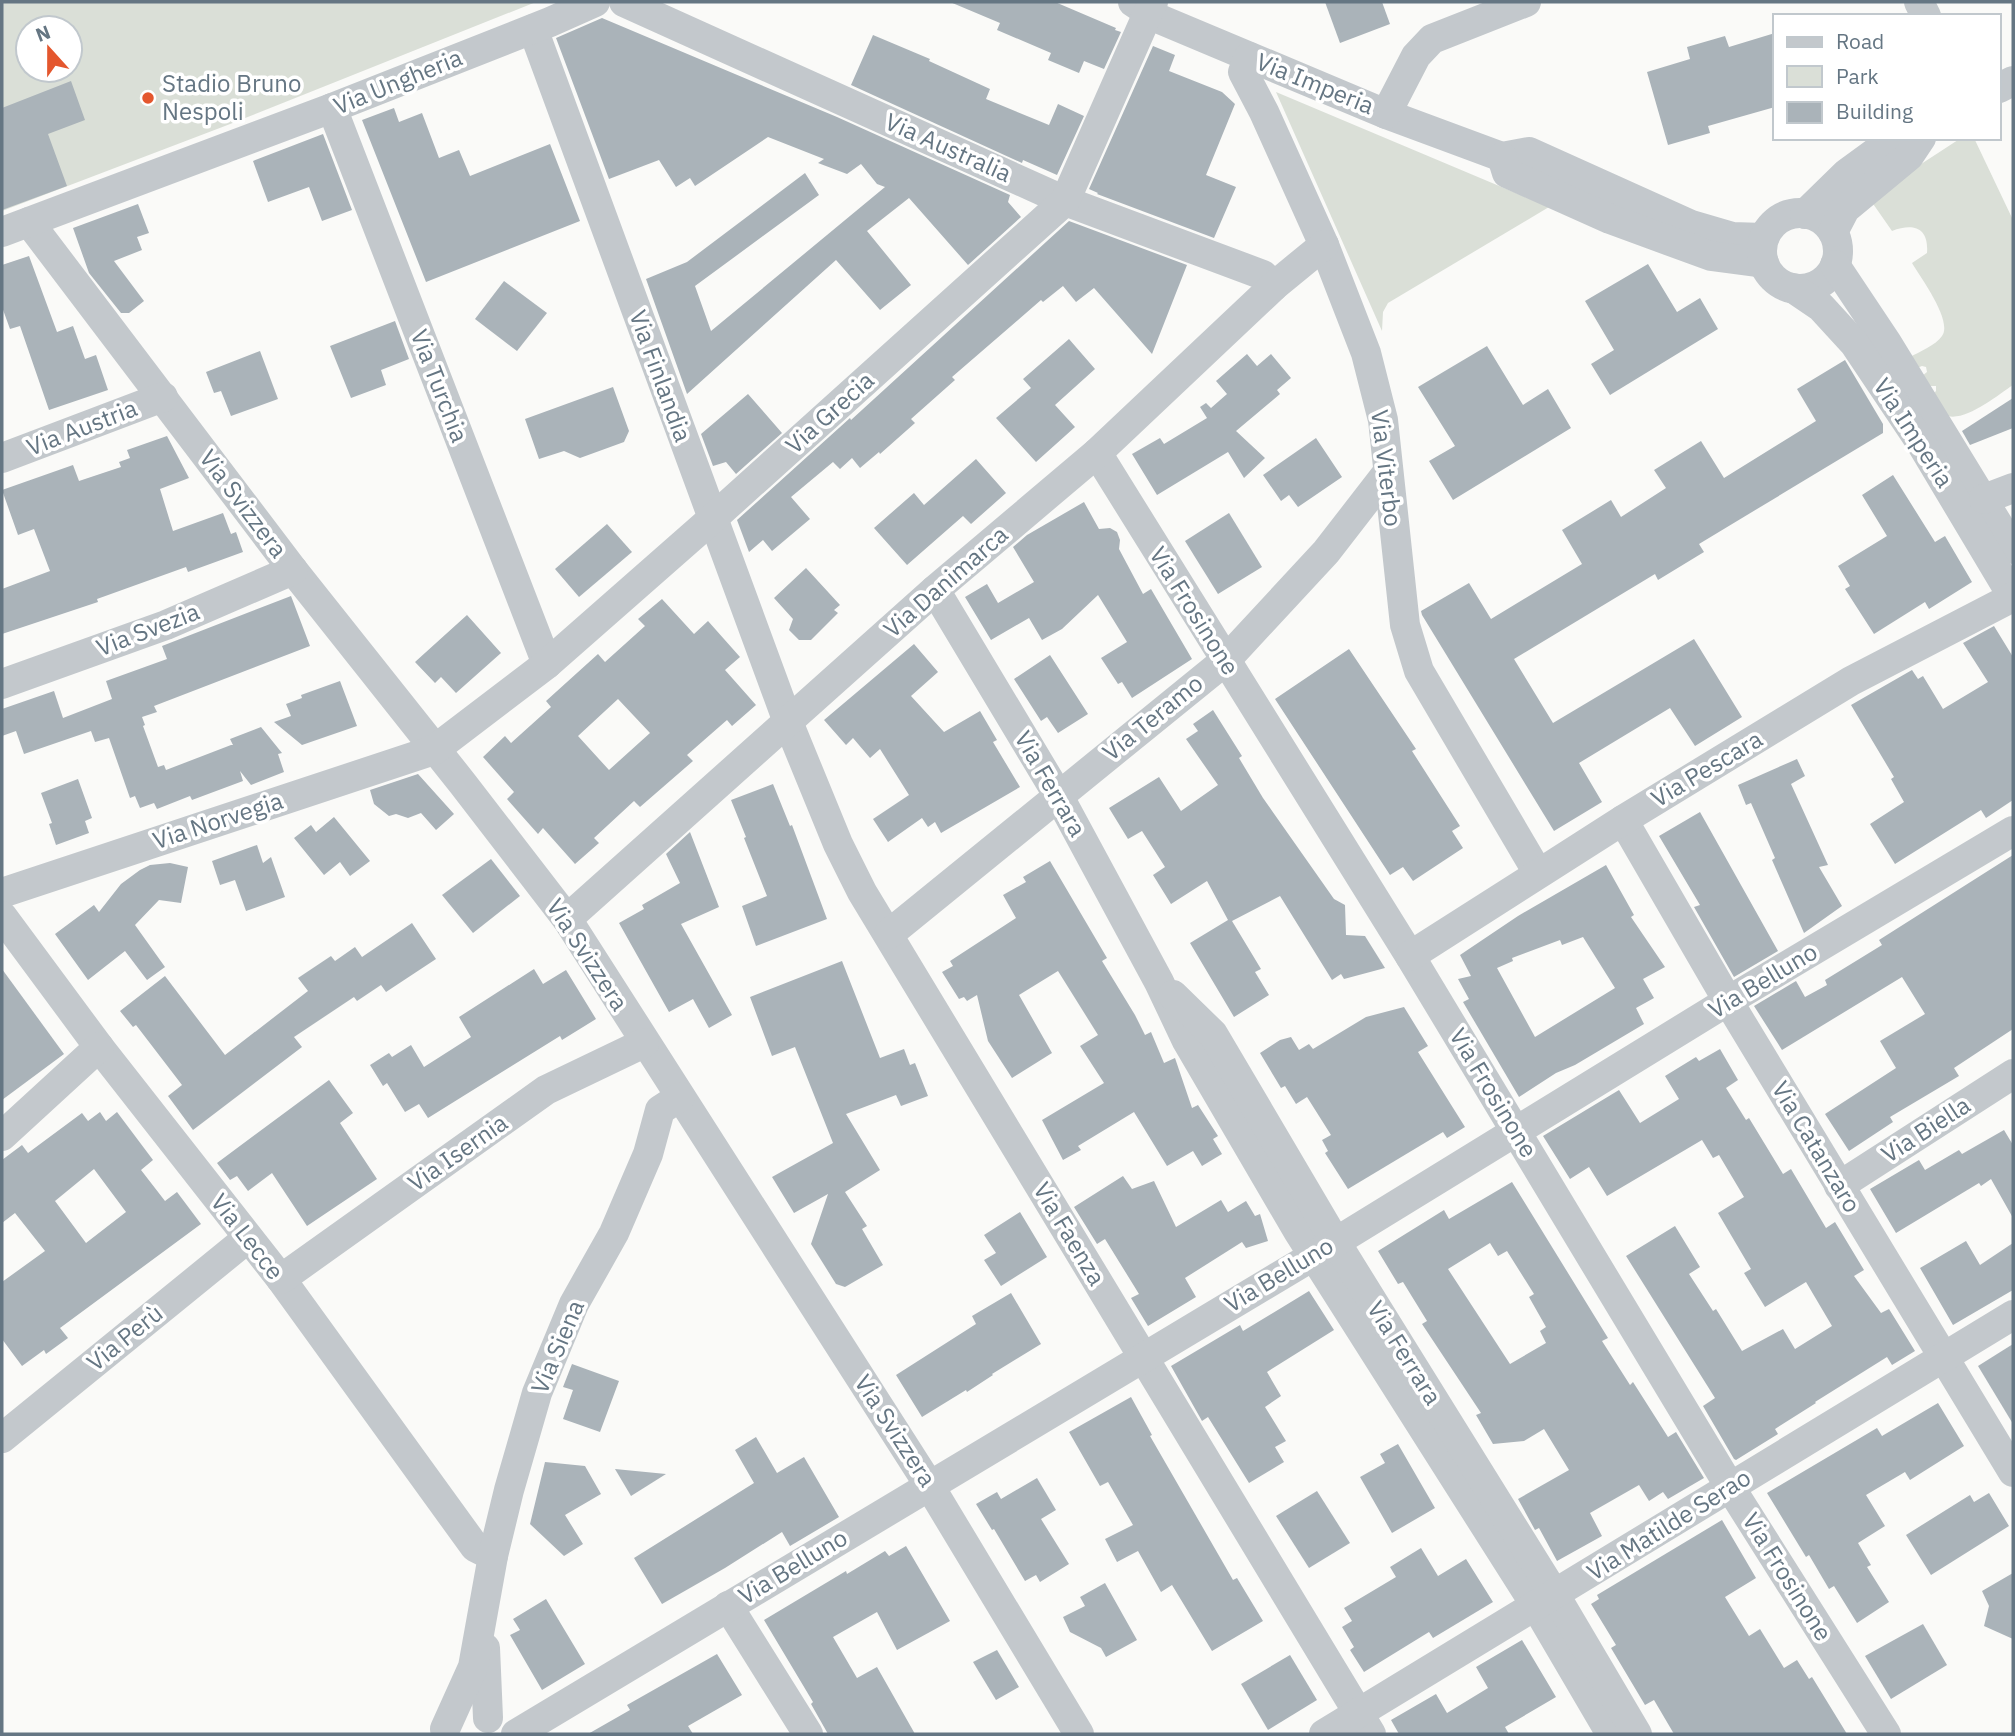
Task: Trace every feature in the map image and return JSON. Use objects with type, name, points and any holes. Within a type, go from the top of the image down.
[{"type":"street","name":"Via Ungheria","points":[[15,227],[332,108],[595,2]]},
{"type":"street","name":"Via Australia","points":[[624,2],[1065,201],[1263,275],[1274,286]]},
{"type":"street","name":"Via Imperia","points":[[1118,2],[1145,6],[1249,57],[1386,114],[1502,157],[1530,152],[1691,225],[1732,237],[1764,251]]},
{"type":"street","points":[[1386,114],[1416,56],[1432,39],[1525,2]]},
{"type":"street","name":"Via Grecia","points":[[434,750],[547,664],[1065,201],[1145,6]]},
{"type":"street","name":"Via Finlandia","points":[[533,29],[788,722]]},
{"type":"street","name":"Via Viterbo","points":[[1249,57],[1243,72],[1324,245],[1366,354],[1383,419],[1405,625],[1419,671],[1538,873]]},
{"type":"street","name":"Via Turchia","points":[[332,108],[547,664]]},
{"type":"street","points":[[1805,214],[1847,173],[1892,140]]},
{"type":"street","points":[[1833,232],[1845,209],[1909,156],[1920,140]]},
{"type":"street","points":[[1805,214],[1816,217],[1833,232],[1838,254],[1835,265],[1830,274],[1814,286],[1793,288],[1772,277],[1764,251],[1776,222],[1784,217],[1805,214]]},
{"type":"street","name":"Via Svizzera","points":[[15,227],[163,397],[293,570],[566,919],[929,1485],[1079,1734]]},
{"type":"street","name":"Via Danimarca","points":[[566,919],[935,590],[1097,453],[1274,286],[1324,245]]},
{"type":"street","name":"Via Imperia","points":[[1835,265],[2013,549]]},
{"type":"street","name":"Via Imperia","points":[[1793,288],[1826,312],[1854,344],[1921,443],[2013,597]]},
{"type":"street","name":"Via Austria","points":[[2,458],[163,397]]},
{"type":"street","name":"Via Frosinone","points":[[1097,453],[1410,956],[1730,1487],[1886,1734]]},
{"type":"street","name":"Via Teramo","points":[[889,934],[1225,661],[1326,552],[1388,472]]},
{"type":"street","points":[[1984,499],[2013,488]]},
{"type":"street","name":"Via Svezia","points":[[2,684],[166,625],[293,570]]},
{"type":"street","name":"Via Ferrara","points":[[935,590],[1058,795],[1159,982],[1213,1034],[1324,1249],[1545,1601],[1637,1734]]},
{"type":"street","name":"Via Pescara","points":[[1410,956],[1538,873],[1851,681],[2013,597]]},
{"type":"street","name":"Via Faenza","points":[[788,722],[838,844],[862,892],[1364,1724]]},
{"type":"street","name":"Via Norvegia","points":[[2,893],[434,750]]},
{"type":"street","name":"Via Catanzaro","points":[[1623,820],[1728,1001],[2013,1472]]},
{"type":"street","name":"Via Belluno","points":[[444,1732],[455,1719],[474,1713],[500,1727],[517,1719],[543,1719],[2013,831]]},
{"type":"street","name":"Via Lecce","points":[[2,916],[99,1047],[281,1279],[475,1547],[493,1556]]},
{"type":"street","name":"Via Isernia","points":[[281,1279],[546,1090],[644,1043]]},
{"type":"street","points":[[2,1136],[99,1047]]},
{"type":"street","name":"Via Biella","points":[[1839,1186],[2013,1074]]},
{"type":"street","name":"Via Siena","points":[[444,1732],[473,1667],[493,1556],[537,1393],[575,1304],[614,1233],[648,1154],[660,1110],[680,1097]]},
{"type":"street","name":"Via Perù","points":[[2,1438],[248,1238]]},
{"type":"street","name":"Via Matilde Serao","points":[[1324,1734],[1364,1724],[1545,1601],[2013,1315]]},
{"type":"street","name":"Via Ferrara","points":[[1545,1601],[1611,1734]]},
{"type":"street","points":[[728,1606],[808,1734]]},
{"type":"street","name":"Via Siena","points":[[483,1617],[500,1727]]},
{"type":"green space","name":"Stadio Bruno Nespoli","points":[[2,2],[536,2],[225,126],[2,211]]},
{"type":"green space","points":[[1276,92],[1549,207],[1388,303],[1383,312],[1382,331]]},
{"type":"green space","points":[[1958,140],[1975,140],[2013,220],[2013,385],[1964,415],[1948,416],[1933,394],[1936,386],[1930,386],[1922,376],[1927,372],[1926,367],[1917,368],[1910,357],[1936,342],[1944,329],[1935,299],[1912,263],[1927,253],[1925,237],[1918,229],[1913,228],[1892,231],[1869,198]]},
{"type":"building","points":[[950,2],[1055,2],[1121,32],[1104,69],[1084,61],[1079,73],[1048,60],[1051,53],[997,30],[1000,23]]},
{"type":"building","points":[[1325,2],[1382,2],[1390,24],[1340,43]]},
{"type":"building","points":[[602,18],[837,117],[1010,195],[1008,202],[1021,217],[968,265],[909,198],[867,231],[911,285],[880,310],[836,260],[687,394],[646,279],[687,262],[805,173],[819,195],[695,286],[711,331],[885,187],[877,184],[861,164],[847,174],[818,163],[824,159],[768,137],[695,186],[690,178],[676,187],[659,160],[609,179],[556,38]]},
{"type":"building","points":[[1773,34],[1773,108],[1708,126],[1710,133],[1668,145],[1647,72],[1690,59],[1687,47],[1725,36],[1729,47]]},
{"type":"building","points":[[873,35],[990,89],[986,99],[1049,125],[1058,104],[1084,116],[1057,175],[1023,160],[1022,163],[851,85]]},
{"type":"building","points":[[1153,46],[1175,55],[1169,71],[1222,92],[1235,104],[1206,175],[1236,187],[1214,238],[1089,189]]},
{"type":"building","points":[[63,84],[72,84],[85,120],[48,134],[67,186],[2,210],[2,108]]},
{"type":"building","points":[[394,108],[399,122],[422,113],[439,158],[459,150],[470,176],[550,144],[580,221],[426,282],[362,120]]},
{"type":"building","points":[[323,134],[352,210],[322,221],[309,187],[268,202],[253,161]]},
{"type":"building","points":[[138,204],[149,233],[137,237],[142,250],[114,261],[144,301],[129,313],[121,313],[89,273],[73,228]]},
{"type":"building","points":[[1069,221],[1187,265],[1152,354],[1094,288],[1076,302],[1063,286],[1043,302],[1041,300],[952,377],[955,380],[911,419],[915,423],[880,454],[879,452],[860,468],[852,458],[840,469],[833,462],[791,497],[810,519],[772,551],[763,540],[749,552],[737,520]]},
{"type":"building","points":[[29,256],[57,332],[73,326],[85,359],[96,355],[108,390],[49,410],[20,326],[10,329],[2,307],[2,265]]},
{"type":"building","points":[[1648,264],[1677,312],[1700,298],[1718,329],[1610,395],[1591,364],[1614,350],[1585,301]]},
{"type":"building","points":[[504,281],[547,313],[517,351],[475,319]]},
{"type":"building","points":[[395,321],[409,359],[381,370],[386,385],[351,398],[330,346]]},
{"type":"building","points":[[1069,339],[1095,369],[1055,405],[1075,427],[1036,462],[996,418],[1031,388],[1023,379]]},
{"type":"building","points":[[1487,346],[1523,405],[1548,389],[1571,428],[1453,500],[1429,461],[1455,446],[1418,387]]},
{"type":"building","points":[[260,351],[278,399],[231,416],[221,391],[214,393],[206,372]]},
{"type":"building","points":[[1247,354],[1257,366],[1271,354],[1291,378],[1277,390],[1280,394],[1236,431],[1265,458],[1244,478],[1228,452],[1157,495],[1132,454],[1160,438],[1164,444],[1207,418],[1200,407],[1206,403],[1211,408],[1227,394],[1216,381]]},
{"type":"building","points":[[1845,360],[1883,424],[1883,433],[1699,544],[1704,552],[1658,580],[1655,574],[1514,659],[1553,723],[1694,639],[1742,717],[1695,746],[1670,708],[1579,763],[1602,802],[1554,831],[1421,611],[1469,583],[1491,619],[1582,564],[1562,530],[1611,500],[1621,517],[1666,488],[1654,470],[1701,441],[1724,478],[1816,421],[1797,389]]},
{"type":"building","points":[[613,387],[629,431],[624,442],[580,458],[564,451],[539,459],[525,419]]},
{"type":"building","points":[[748,394],[782,433],[736,474],[726,462],[713,466],[701,434]]},
{"type":"building","points":[[2013,398],[2013,428],[1970,445],[1962,431]]},
{"type":"building","points":[[167,436],[189,478],[160,489],[173,531],[223,513],[231,534],[236,532],[243,552],[188,572],[186,567],[97,599],[98,602],[2,634],[2,589],[50,571],[34,529],[18,535],[2,490],[73,465],[79,481],[121,467],[119,462],[130,458],[127,450]]},
{"type":"building","points":[[1316,438],[1342,477],[1298,507],[1289,495],[1281,501],[1263,475]]},
{"type":"building","points":[[976,459],[1006,493],[971,524],[963,516],[907,565],[874,528],[914,493],[924,505]]},
{"type":"building","points":[[1893,475],[1935,542],[1945,536],[1972,582],[1929,609],[1925,602],[1874,634],[1845,589],[1850,586],[1838,566],[1887,536],[1862,495]]},
{"type":"building","points":[[1084,502],[1099,529],[1110,528],[1117,532],[1119,549],[1143,594],[1151,589],[1192,659],[1132,698],[1122,682],[1118,684],[1101,658],[1127,642],[1098,595],[1062,629],[1042,640],[1029,618],[991,640],[965,597],[987,584],[998,603],[1034,582],[1013,547],[1027,535]]},
{"type":"building","points":[[1229,513],[1262,567],[1218,594],[1185,541]]},
{"type":"building","points":[[607,524],[632,552],[579,597],[555,569]]},
{"type":"building","points":[[806,568],[840,605],[834,610],[838,613],[811,640],[799,640],[789,630],[793,619],[774,598]]},
{"type":"building","points":[[291,596],[310,646],[154,706],[157,712],[142,717],[158,767],[164,765],[166,770],[233,745],[230,739],[261,727],[282,753],[278,754],[284,772],[251,785],[240,771],[243,781],[192,800],[190,796],[157,809],[154,803],[140,808],[135,796],[130,798],[109,738],[95,742],[91,731],[24,754],[16,731],[2,736],[2,709],[54,691],[63,718],[112,699],[106,681],[167,659],[162,646]]},
{"type":"building","points":[[662,599],[694,634],[708,621],[740,657],[725,670],[756,705],[732,726],[727,720],[687,755],[693,761],[640,807],[634,801],[594,838],[599,843],[575,864],[543,828],[538,834],[507,799],[514,792],[483,757],[505,736],[511,743],[551,707],[546,701],[598,654],[605,662],[645,626],[638,619]],"holes":[[[618,699],[650,733],[609,770],[578,736]]]},
{"type":"building","points":[[467,615],[501,653],[456,693],[441,677],[435,683],[415,662]]},
{"type":"building","points":[[1994,626],[2013,657],[2013,800],[1986,818],[1981,810],[1895,864],[1870,824],[1904,802],[1891,779],[1894,777],[1851,705],[1912,670],[1918,679],[1923,676],[1943,709],[1988,682],[1963,643]]},
{"type":"building","points":[[914,644],[938,672],[911,696],[944,732],[980,711],[997,740],[993,742],[1020,787],[941,833],[935,822],[928,827],[922,818],[888,842],[873,819],[909,795],[880,749],[870,758],[853,738],[846,745],[824,720]]},
{"type":"building","points":[[1349,649],[1416,749],[1412,751],[1460,826],[1452,831],[1463,848],[1413,881],[1403,867],[1390,875],[1275,699]]},
{"type":"building","points":[[1050,655],[1088,714],[1058,733],[1047,717],[1041,721],[1014,679]]},
{"type":"building","points":[[340,681],[357,726],[302,745],[274,722],[291,716],[286,704],[302,698],[301,695]]},
{"type":"building","points":[[1213,710],[1242,756],[1239,758],[1263,798],[1334,899],[1345,905],[1346,935],[1365,936],[1385,968],[1344,979],[1341,974],[1332,980],[1280,896],[1232,921],[1261,969],[1255,972],[1269,995],[1234,1017],[1190,943],[1228,920],[1207,881],[1171,904],[1153,875],[1165,867],[1142,831],[1128,839],[1109,808],[1159,777],[1181,811],[1218,785],[1186,739],[1198,731],[1193,724]]},
{"type":"building","points":[[1797,759],[1805,776],[1791,784],[1828,865],[1819,867],[1842,906],[1804,933],[1751,803],[1746,805],[1738,785]]},
{"type":"building","points":[[418,774],[454,814],[436,830],[421,813],[408,818],[396,814],[389,816],[374,804],[370,790]]},
{"type":"building","points":[[78,779],[92,818],[85,821],[89,833],[56,845],[49,824],[52,823],[41,793]]},
{"type":"building","points":[[773,784],[790,826],[792,825],[827,919],[756,946],[742,906],[767,896],[731,800]]},
{"type":"building","points":[[1700,812],[1778,951],[1734,977],[1694,907],[1700,905],[1659,836]]},
{"type":"building","points":[[334,817],[370,861],[350,876],[340,862],[324,875],[294,838],[311,825],[316,832]]},
{"type":"building","points":[[690,832],[719,907],[681,924],[732,1015],[709,1028],[693,999],[669,1012],[619,923],[644,909],[642,905],[680,883],[666,854]]},
{"type":"building","points":[[257,845],[263,863],[271,857],[285,897],[246,911],[235,880],[220,885],[212,861]]},
{"type":"building","points":[[2013,855],[2013,1029],[1954,1068],[1959,1076],[1890,1117],[1893,1122],[1849,1151],[1825,1114],[1896,1068],[1880,1041],[1925,1014],[1902,977],[1782,1050],[1754,1006],[1796,981],[1805,997],[1827,985],[1825,980],[1882,945],[1879,940]]},
{"type":"building","points":[[491,859],[520,896],[473,933],[442,895]]},
{"type":"building","points":[[1050,861],[1107,958],[1102,961],[1145,1035],[1151,1032],[1164,1063],[1175,1058],[1192,1108],[1198,1105],[1218,1136],[1213,1139],[1222,1154],[1202,1166],[1193,1151],[1167,1166],[1134,1112],[1078,1146],[1081,1150],[1063,1160],[1042,1120],[1104,1083],[1080,1046],[1098,1035],[1058,971],[1019,995],[1052,1053],[1012,1078],[988,1041],[977,995],[967,1001],[964,997],[959,999],[942,972],[953,966],[950,961],[1016,918],[1003,895],[1026,882],[1023,877]]},
{"type":"building","points":[[170,863],[188,867],[181,903],[159,900],[135,925],[165,967],[147,980],[125,951],[88,980],[55,934],[94,905],[99,912],[121,884],[140,870],[150,865]]},
{"type":"building","points":[[1606,865],[1634,915],[1631,917],[1665,967],[1643,979],[1654,998],[1636,1008],[1644,1024],[1519,1097],[1463,1002],[1469,999],[1458,979],[1471,976],[1460,955],[1518,916]],"holes":[[[1583,937],[1615,988],[1535,1037],[1497,968],[1513,961],[1512,958],[1560,940],[1562,945]]]},
{"type":"building","points":[[412,923],[436,959],[386,992],[381,985],[357,1001],[354,997],[294,1037],[302,1047],[193,1130],[168,1096],[182,1085],[136,1025],[133,1027],[120,1011],[165,976],[225,1055],[308,991],[298,978],[331,956],[335,961],[355,947],[362,957]]},
{"type":"building","points":[[842,961],[880,1058],[904,1049],[910,1065],[915,1063],[928,1096],[901,1106],[896,1095],[846,1114],[880,1170],[845,1192],[867,1226],[862,1229],[883,1265],[845,1287],[836,1284],[811,1244],[828,1194],[794,1213],[772,1177],[833,1143],[795,1047],[772,1056],[750,997]]},
{"type":"building","points":[[2,969],[64,1054],[2,1100]]},
{"type":"building","points":[[534,969],[543,984],[566,970],[596,1019],[562,1040],[560,1036],[428,1118],[419,1104],[405,1112],[387,1083],[383,1086],[370,1065],[389,1053],[392,1057],[411,1045],[424,1067],[471,1037],[459,1017]]},
{"type":"building","points":[[1404,1007],[1428,1046],[1418,1052],[1465,1127],[1447,1138],[1443,1132],[1348,1189],[1325,1153],[1328,1151],[1322,1140],[1331,1135],[1307,1097],[1296,1104],[1285,1086],[1281,1088],[1260,1053],[1280,1040],[1291,1037],[1299,1050],[1309,1044],[1313,1049],[1366,1017]]},
{"type":"building","points":[[1720,1049],[1738,1080],[1726,1088],[1746,1120],[1749,1118],[1783,1174],[1791,1169],[1826,1228],[1835,1222],[1864,1270],[1854,1276],[1881,1313],[1889,1309],[1915,1351],[1892,1365],[1887,1357],[1775,1429],[1778,1434],[1736,1460],[1703,1406],[1715,1398],[1626,1256],[1675,1226],[1700,1267],[1689,1274],[1713,1311],[1716,1309],[1742,1351],[1783,1329],[1795,1349],[1832,1326],[1806,1282],[1765,1307],[1744,1273],[1751,1269],[1718,1213],[1744,1197],[1719,1155],[1713,1158],[1702,1140],[1607,1196],[1589,1167],[1570,1179],[1543,1136],[1619,1090],[1640,1123],[1679,1099],[1665,1076],[1696,1057],[1699,1061]]},
{"type":"building","points":[[329,1080],[353,1113],[340,1123],[377,1179],[307,1226],[272,1173],[248,1191],[237,1176],[230,1180],[217,1163]]},
{"type":"building","points":[[100,1112],[106,1121],[117,1112],[153,1160],[141,1170],[165,1201],[177,1192],[201,1224],[60,1328],[68,1338],[46,1354],[44,1350],[22,1366],[2,1339],[2,1282],[45,1251],[15,1213],[2,1223],[2,1160],[22,1145],[28,1153],[82,1113],[88,1121]],"holes":[[[94,1169],[126,1212],[86,1243],[55,1201]]]},
{"type":"building","points":[[2004,1130],[2013,1145],[2013,1218],[1991,1179],[1981,1186],[1979,1183],[1896,1233],[1870,1189],[1919,1160],[1925,1170],[1959,1150],[1962,1154]]},
{"type":"building","points":[[1123,1176],[1132,1189],[1154,1181],[1176,1227],[1221,1200],[1228,1212],[1246,1201],[1255,1216],[1260,1214],[1268,1241],[1246,1248],[1242,1242],[1185,1278],[1196,1297],[1148,1326],[1131,1298],[1139,1294],[1105,1239],[1097,1244],[1074,1207]]},
{"type":"building","points":[[1512,1182],[1608,1338],[1602,1341],[1630,1385],[1633,1382],[1668,1437],[1676,1432],[1704,1478],[1668,1499],[1663,1492],[1649,1501],[1639,1485],[1590,1513],[1602,1536],[1557,1561],[1539,1528],[1535,1530],[1518,1499],[1569,1470],[1544,1429],[1524,1441],[1493,1444],[1476,1415],[1481,1413],[1422,1324],[1427,1321],[1403,1282],[1398,1284],[1378,1251],[1444,1210],[1449,1219]],"holes":[[[1490,1243],[1498,1256],[1507,1251],[1534,1294],[1529,1297],[1546,1327],[1540,1331],[1546,1343],[1510,1364],[1448,1269]]]},
{"type":"building","points":[[1020,1212],[1047,1257],[1001,1286],[984,1260],[996,1253],[984,1235]]},
{"type":"building","points":[[1966,1241],[1980,1265],[2013,1243],[2013,1290],[1953,1325],[1920,1268]]},
{"type":"building","points":[[1309,1291],[1334,1330],[1267,1372],[1281,1396],[1265,1407],[1286,1441],[1275,1447],[1284,1462],[1249,1483],[1208,1417],[1202,1421],[1171,1366],[1240,1325],[1243,1331]]},
{"type":"building","points":[[1011,1293],[1041,1344],[967,1392],[966,1390],[922,1417],[896,1375],[976,1324],[972,1316]]},
{"type":"building","points":[[2013,1344],[2013,1424],[1978,1366]]},
{"type":"building","points":[[572,1364],[619,1381],[600,1432],[563,1419],[573,1390],[563,1387]]},
{"type":"building","points":[[1131,1397],[1152,1435],[1150,1436],[1233,1580],[1237,1578],[1263,1621],[1212,1651],[1172,1585],[1161,1592],[1138,1551],[1117,1562],[1105,1539],[1133,1525],[1108,1482],[1100,1486],[1069,1432]]},
{"type":"building","points":[[1938,1403],[1964,1446],[1910,1480],[1905,1472],[1866,1495],[1885,1526],[1858,1543],[1871,1565],[1867,1567],[1889,1602],[1857,1623],[1834,1586],[1829,1589],[1809,1555],[1806,1557],[1767,1493],[1877,1428],[1882,1436]]},
{"type":"building","points":[[756,1437],[777,1473],[804,1457],[839,1517],[790,1546],[782,1532],[662,1604],[634,1558],[754,1483],[735,1450]]},
{"type":"building","points":[[1398,1444],[1435,1508],[1392,1533],[1360,1477],[1385,1463],[1380,1454]]},
{"type":"building","points":[[545,1462],[585,1466],[601,1494],[565,1515],[583,1544],[564,1556],[530,1524]]},
{"type":"building","points":[[615,1469],[666,1474],[631,1496]]},
{"type":"building","points":[[1037,1478],[1056,1510],[1041,1519],[1069,1564],[1040,1582],[1036,1575],[1025,1581],[976,1504],[997,1492],[1001,1499]]},
{"type":"building","points":[[1317,1491],[1350,1543],[1309,1568],[1276,1516]]},
{"type":"building","points":[[1989,1493],[2009,1526],[1931,1575],[1906,1535],[1970,1495],[1974,1502]]},
{"type":"building","points":[[1722,1520],[1756,1578],[1725,1597],[1749,1636],[1760,1629],[1784,1668],[1797,1660],[1809,1679],[1812,1677],[1847,1734],[1674,1734],[1654,1700],[1645,1705],[1611,1648],[1616,1645],[1591,1604],[1599,1599],[1597,1595]]},
{"type":"building","points":[[906,1546],[950,1621],[897,1650],[877,1612],[833,1637],[857,1678],[877,1667],[915,1734],[828,1734],[811,1704],[813,1702],[764,1620],[846,1571],[847,1574],[885,1551],[889,1556]]},
{"type":"building","points":[[1421,1548],[1438,1576],[1466,1559],[1493,1602],[1433,1638],[1429,1632],[1364,1672],[1350,1650],[1354,1647],[1342,1627],[1352,1621],[1344,1608],[1396,1577],[1390,1567]]},
{"type":"building","points":[[2013,1573],[2013,1639],[1984,1626],[1989,1606],[1982,1591]]},
{"type":"building","points":[[1105,1583],[1137,1640],[1106,1657],[1101,1648],[1070,1632],[1063,1617],[1085,1606],[1080,1597]]},
{"type":"building","points":[[546,1599],[585,1664],[542,1690],[510,1635],[520,1630],[513,1619]]},
{"type":"building","points":[[1923,1624],[1947,1665],[1891,1699],[1865,1656]]},
{"type":"building","points":[[1522,1640],[1556,1697],[1505,1727],[1509,1734],[1399,1734],[1391,1720],[1436,1694],[1447,1713],[1488,1688],[1476,1667]]},
{"type":"building","points":[[997,1650],[1019,1687],[996,1700],[973,1662]]},
{"type":"building","points":[[717,1654],[742,1695],[688,1726],[693,1734],[588,1734],[630,1710],[627,1705]]},
{"type":"building","points":[[1290,1655],[1317,1700],[1268,1730],[1241,1684]]},
{"type":"place","name":"Stadio Bruno Nespoli","points":[[148,98]]}]
